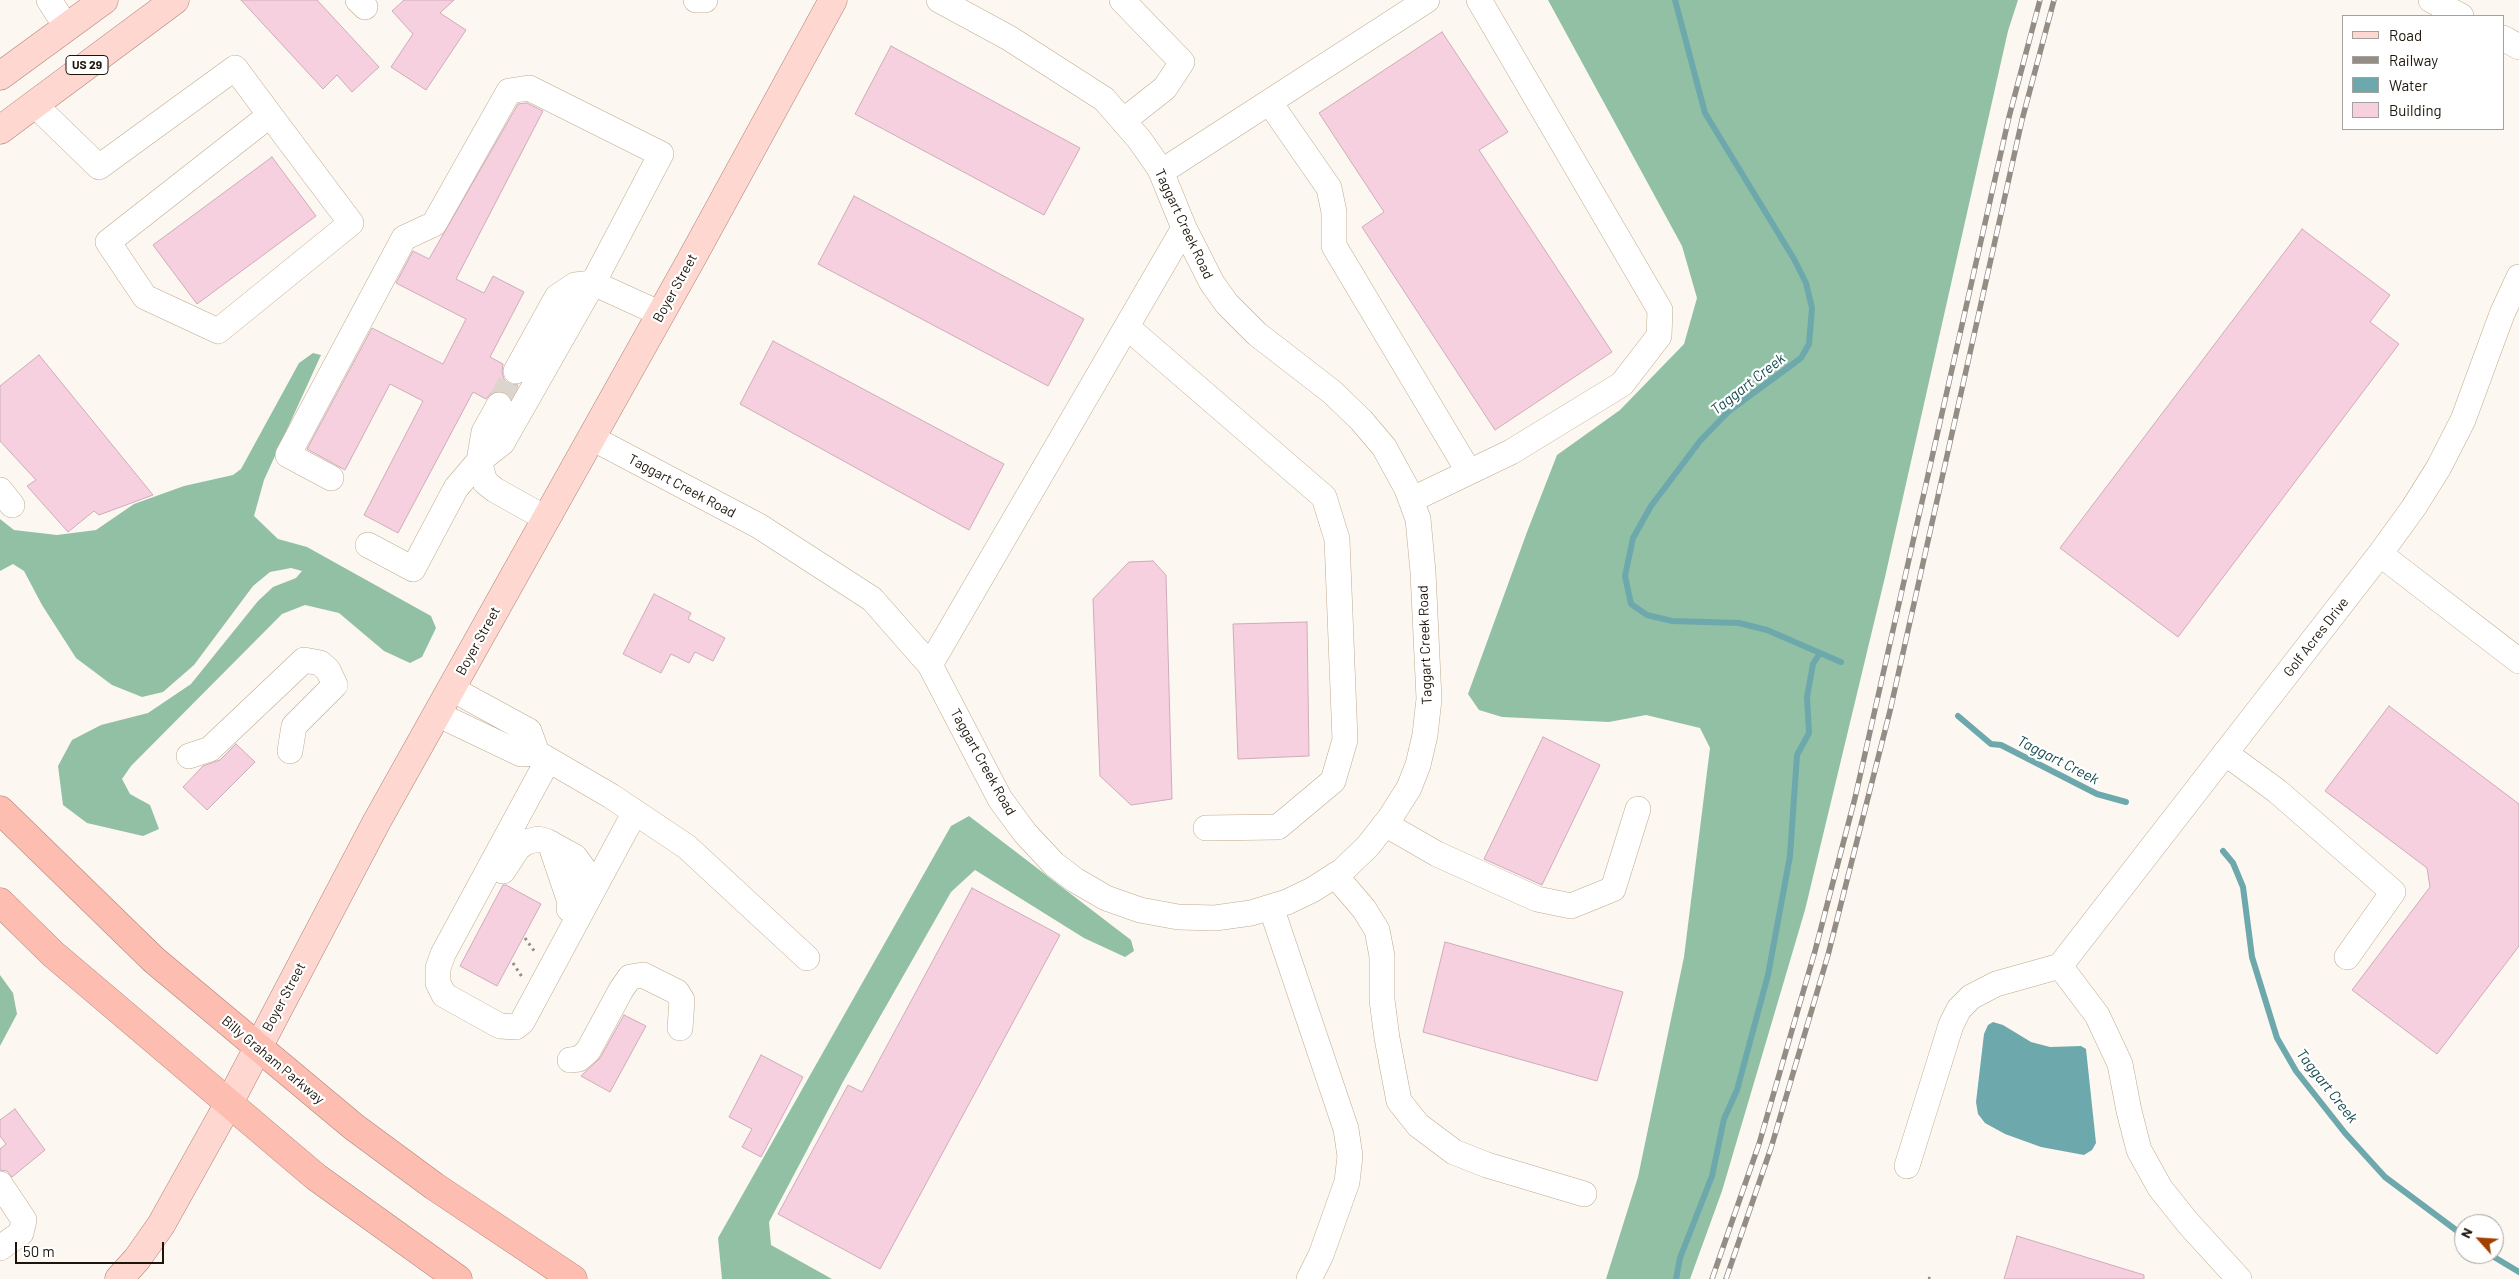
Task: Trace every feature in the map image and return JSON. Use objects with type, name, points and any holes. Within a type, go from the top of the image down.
[{"type":"highway","name":"Billy Graham Parkway","points":[[0,810],[154,960],[354,1127],[434,1186],[573,1279]]},
{"type":"highway","points":[[0,902],[54,954],[316,1177],[458,1279]]},
{"type":"main road","points":[[2,70],[66,28],[104,0]]},
{"type":"main road","name":"US 29","points":[[0,130],[175,0]]},
{"type":"main road","name":"Boyer Street","points":[[119,1279],[137,1259],[162,1225],[229,1104],[377,821],[452,689],[545,518],[661,314],[833,0]]},
{"type":"street","points":[[49,0],[66,28]]},
{"type":"street","points":[[696,0],[705,0]]},
{"type":"street","name":"Taggart Creek Road","points":[[592,438],[759,526],[872,599],[930,665],[1000,799],[1025,833],[1054,864],[1075,880],[1106,898],[1140,910],[1178,917],[1215,918],[1251,913],[1312,890],[1335,875],[1368,846],[1409,788],[1418,765],[1425,735],[1429,699],[1418,519],[1411,500],[1384,447],[1361,420],[1332,392],[1257,334],[1228,304],[1212,283],[1184,228],[1161,172],[1104,99],[1009,38],[939,0]]},
{"type":"street","points":[[1122,0],[1182,62],[1166,88],[1123,121]]},
{"type":"street","points":[[1161,172],[1427,0]]},
{"type":"street","points":[[1411,500],[1511,452],[1622,384],[1659,336],[1660,310],[1479,0]]},
{"type":"street","points":[[2431,0],[2459,15]]},
{"type":"street","points":[[2504,39],[2519,47]]},
{"type":"street","points":[[34,104],[99,167],[235,68],[351,223],[218,331],[145,297],[108,242],[270,115]]},
{"type":"street","points":[[331,478],[288,455],[404,238],[434,224],[509,91],[529,88],[661,154],[593,283],[502,443],[479,461],[456,488],[413,569],[368,545]]},
{"type":"street","points":[[1270,103],[1329,188],[1334,212],[1334,246],[1469,472]]},
{"type":"street","points":[[930,665],[1184,228]]},
{"type":"street","name":"Golf Acres Drive","points":[[2060,966],[2380,554],[2439,467],[2459,428],[2502,314],[2519,277]]},
{"type":"street","points":[[516,371],[557,297],[575,285],[593,283],[661,314]]},
{"type":"street","points":[[1126,327],[1324,497],[1337,539],[1345,740],[1333,781],[1278,827],[1206,828]]},
{"type":"street","points":[[498,405],[484,432],[479,461],[485,482],[495,490],[545,518]]},
{"type":"street","points":[[2380,554],[2519,660]]},
{"type":"street","points":[[189,756],[210,749],[304,660],[320,663],[328,670],[335,685],[294,726],[290,751]]},
{"type":"street","points":[[452,689],[529,731],[543,757]]},
{"type":"street","points":[[437,714],[521,754],[543,757],[635,812],[687,847],[807,958]]},
{"type":"street","points":[[2225,753],[2277,791],[2393,892],[2347,957]]},
{"type":"street","points":[[543,757],[519,815],[443,954],[438,968],[438,983],[444,995],[500,1026],[516,1027],[527,1012],[635,812]]},
{"type":"street","points":[[1385,824],[1438,854],[1537,899],[1571,906],[1614,889],[1638,809]]},
{"type":"street","points":[[519,815],[594,858],[599,869],[598,882]]},
{"type":"street","points":[[527,1012],[518,1018],[505,1017],[455,988],[451,982],[450,972],[518,848],[526,842],[538,839],[550,843],[575,857],[583,868],[584,877],[580,889],[562,922],[560,952]]},
{"type":"street","points":[[1335,875],[1364,909],[1377,930],[1382,956],[1382,1000],[1386,1038],[1399,1102],[1418,1125],[1454,1152],[1487,1165],[1584,1194]]},
{"type":"street","points":[[1271,907],[1346,1129],[1350,1156],[1347,1182],[1321,1255],[1309,1279]]},
{"type":"street","points":[[1908,1166],[1951,1025],[1959,1008],[1971,997],[1996,984],[2060,966],[2098,1015],[2120,1064],[2139,1150],[2160,1188],[2188,1223],[2239,1279]]},
{"type":"street","points":[[570,1060],[579,1059],[588,1051],[630,977],[643,974],[677,992],[682,1000],[680,1028]]},
{"type":"street","points":[[0,1184],[24,1220],[21,1233],[0,1248]]},
{"type":"green space","points":[[1548,0],[2018,0],[2008,31],[1885,577],[1805,910],[1722,1191],[1690,1279],[1606,1279],[1638,1177],[1684,957],[1710,748],[1700,728],[1646,715],[1609,722],[1502,717],[1479,710],[1468,694],[1557,455],[1620,410],[1684,344],[1697,298],[1682,246]]},
{"type":"green space","points":[[313,353],[321,355],[264,480],[254,516],[278,539],[307,547],[431,616],[436,628],[422,657],[410,663],[384,651],[339,613],[305,605],[282,614],[131,766],[122,779],[130,794],[150,805],[159,829],[143,836],[87,823],[63,805],[58,766],[72,740],[101,725],[148,713],[191,684],[258,601],[273,587],[296,578],[302,571],[291,568],[270,572],[253,586],[194,665],[163,692],[142,697],[112,685],[76,658],[42,605],[24,571],[13,564],[0,571],[0,519],[14,530],[57,535],[96,530],[134,504],[184,486],[233,475],[241,469],[299,363]]},
{"type":"green space","points":[[969,816],[1131,940],[1134,951],[1125,957],[1084,938],[975,870],[951,892],[844,1080],[769,1222],[771,1245],[832,1279],[722,1279],[718,1238],[951,826]]},
{"type":"green space","points":[[0,975],[13,993],[17,1014],[0,1046]]},
{"type":"water","points":[[1993,1022],[2003,1025],[2031,1042],[2050,1047],[2081,1046],[2086,1049],[2096,1143],[2092,1150],[2084,1155],[2041,1147],[2005,1134],[1985,1123],[1978,1114],[1976,1102],[1984,1034],[1988,1025]]},
{"type":"building","points":[[241,0],[317,0],[379,67],[352,92],[337,75],[323,89]]},
{"type":"building","points":[[404,0],[454,0],[440,13],[466,30],[426,90],[391,67],[413,34],[392,11]]},
{"type":"building","points":[[1442,32],[1508,132],[1479,150],[1612,352],[1495,430],[1362,227],[1384,212],[1319,113]]},
{"type":"building","points":[[891,46],[1080,148],[1044,215],[855,114]]},
{"type":"building","points":[[527,103],[543,111],[456,279],[484,293],[493,276],[524,292],[490,357],[503,364],[502,372],[504,379],[509,384],[518,385],[511,398],[506,393],[499,391],[491,393],[486,399],[473,392],[398,533],[364,515],[423,401],[390,384],[345,470],[307,449],[372,328],[443,364],[466,319],[396,283],[413,251],[429,259],[518,104]]},
{"type":"building","points":[[272,157],[316,216],[197,304],[153,245]]},
{"type":"building","points":[[854,196],[1084,319],[1048,386],[818,264]]},
{"type":"building","points":[[2302,229],[2390,295],[2370,322],[2399,344],[2178,637],[2060,548]]},
{"type":"building","points":[[773,341],[1004,464],[969,530],[740,404]]},
{"type":"building","points":[[39,355],[153,495],[99,515],[94,511],[68,532],[27,486],[36,480],[0,441],[0,386]]},
{"type":"building","points":[[1153,561],[1166,575],[1172,799],[1131,805],[1100,776],[1093,599],[1129,562]]},
{"type":"building","points":[[654,594],[691,613],[688,619],[725,638],[713,661],[695,652],[689,663],[671,654],[661,673],[623,654]]},
{"type":"building","points":[[1307,622],[1309,756],[1238,759],[1233,624]]},
{"type":"building","points":[[2389,706],[2519,804],[2519,946],[2437,1054],[2352,990],[2430,887],[2427,868],[2325,791]]},
{"type":"building","points":[[1543,737],[1600,765],[1542,885],[1484,859]]},
{"type":"building","points":[[236,744],[255,762],[207,810],[183,787],[203,766],[220,760]]},
{"type":"building","points":[[503,885],[541,904],[497,986],[460,966]]},
{"type":"building","points":[[972,888],[1060,935],[880,1269],[778,1214],[848,1085],[862,1092]]},
{"type":"building","points":[[1445,942],[1623,992],[1597,1081],[1423,1032]]},
{"type":"building","points":[[624,1015],[646,1026],[610,1092],[581,1076],[600,1058]]},
{"type":"building","points":[[761,1055],[803,1077],[761,1157],[742,1147],[752,1129],[729,1117]]},
{"type":"building","points":[[15,1109],[45,1150],[12,1177],[7,1171],[0,1170],[0,1149],[6,1144],[0,1136],[0,1120]]},
{"type":"building","points":[[2017,1236],[2144,1275],[2144,1279],[2004,1279]]},
{"type":"waterway","name":"Taggart Creek","points":[[1675,0],[1705,113],[1794,259],[1806,283],[1812,308],[1809,344],[1801,358],[1729,411],[1700,441],[1651,506],[1633,538],[1625,576],[1631,604],[1647,615],[1672,621],[1739,623],[1767,630],[1841,662]]},
{"type":"waterway","points":[[1676,1279],[1680,1258],[1712,1176],[1724,1119],[1737,1090],[1768,975],[1790,856],[1797,755],[1809,733],[1807,697],[1813,664],[1820,653]]},
{"type":"waterway","name":"Taggart Creek","points":[[1958,716],[1991,744],[2001,745],[2097,794],[2126,802]]},
{"type":"waterway","name":"Taggart Creek","points":[[2223,851],[2233,863],[2243,887],[2252,957],[2277,1038],[2296,1071],[2345,1133],[2385,1177],[2454,1229]]},
{"type":"waterway","name":"Taggart Creek","points":[[2504,1263],[2519,1272]]},
{"type":"tunnel","points":[[499,405],[516,371]]},
{"type":"railway","points":[[1712,1279],[1759,1144],[1815,951],[1855,798],[2009,117],[2040,0]]},
{"type":"railway","points":[[1726,1279],[1771,1148],[1828,955],[1890,711],[2022,120],[2054,0]]}]
